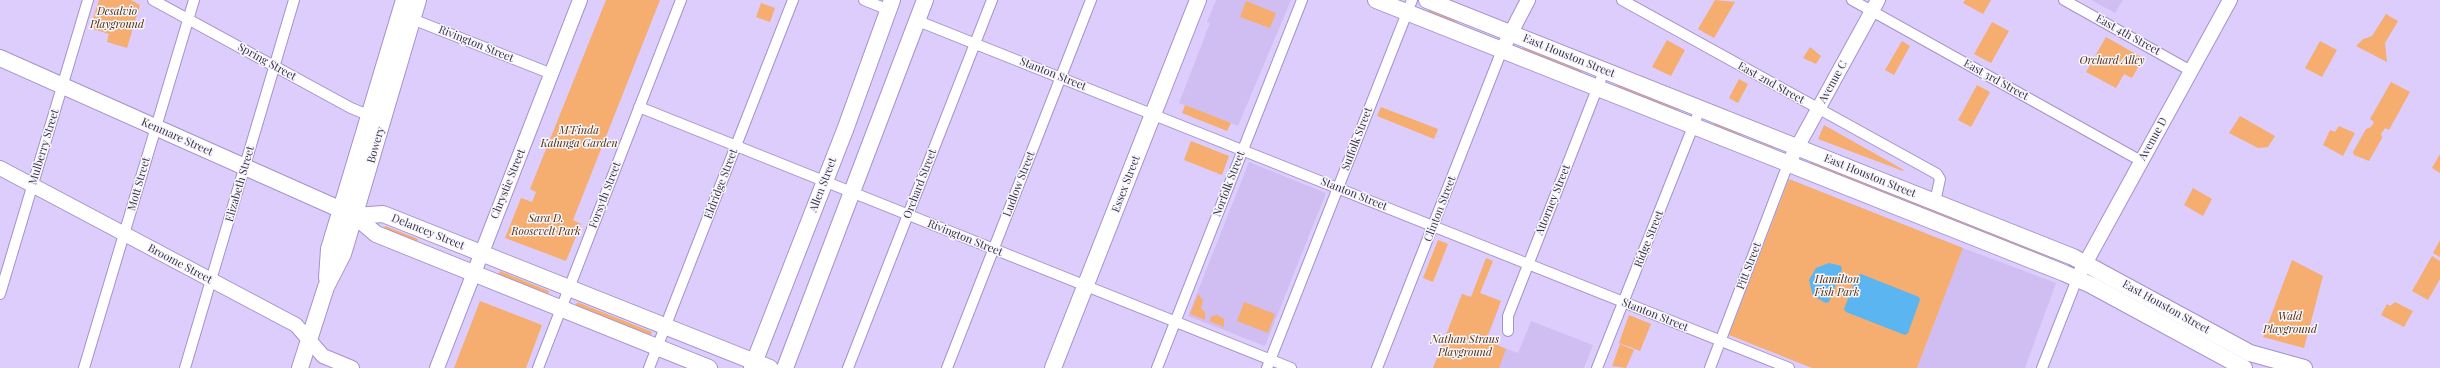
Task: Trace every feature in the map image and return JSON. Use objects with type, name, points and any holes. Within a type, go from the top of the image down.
[{"type":"main road","name":"Bowery","points":[[300,368],[326,288],[343,254],[348,213],[405,11],[418,0]]},
{"type":"main road","name":"Chrystie Street","points":[[436,368],[580,0]]},
{"type":"main road","points":[[785,368],[925,0]]},
{"type":"main road","name":"Essex Street","points":[[1053,368],[1198,0]]},
{"type":"main road","name":"East Houston Street","points":[[1376,0],[1410,6],[1502,50],[2077,279],[2244,368]]},
{"type":"main road","name":"East Houston Street","points":[[1427,0],[2085,263],[2250,353],[2304,368]]},
{"type":"main road","points":[[1502,50],[1528,0]]},
{"type":"main road","name":"Avenue D","points":[[2077,279],[2230,0]]},
{"type":"main road","name":"Allen Street","points":[[753,365],[891,5]]},
{"type":"main road","name":"Avenue C","points":[[1788,164],[1875,6]]},
{"type":"main road","name":"Kenmare Street","points":[[0,58],[348,213]]},
{"type":"main road","name":"Broome Street","points":[[0,168],[296,325],[323,356],[352,368]]},
{"type":"main road","name":"Delancey Street","points":[[348,213],[383,214],[666,326],[753,365],[770,368]]},
{"type":"main road","name":"Delancey Street","points":[[348,213],[376,234],[709,368]]},
{"type":"street","name":"Mulberry Street","points":[[0,294],[88,0]]},
{"type":"street","name":"Spring Street","points":[[153,0],[351,108],[376,118]]},
{"type":"street","name":"Mott Street","points":[[84,368],[194,0]]},
{"type":"street","name":"Elizabeth Street","points":[[185,368],[294,0]]},
{"type":"street","name":"Forsyth Street","points":[[538,368],[681,0]]},
{"type":"street","name":"Eldridge Street","points":[[650,368],[793,0]]},
{"type":"street","points":[[864,0],[891,5]]},
{"type":"street","name":"Orchard Street","points":[[848,368],[992,0]]},
{"type":"street","name":"Ludlow Street","points":[[947,368],[1091,0]]},
{"type":"street","name":"Norfolk Street","points":[[1157,368],[1302,0]]},
{"type":"street","name":"East 2nd Street","points":[[1622,0],[1937,174],[1940,179],[1934,202]]},
{"type":"street","name":"East 3rd Street","points":[[1852,0],[1875,6],[2141,161]]},
{"type":"street","name":"East 4th Street","points":[[2064,0],[2191,71]]},
{"type":"street","name":"Suffolk Street","points":[[1269,364],[1410,6]]},
{"type":"street","name":"Rivington Street","points":[[405,11],[552,74]]},
{"type":"street","name":"Stanton Street","points":[[918,21],[1338,187],[1789,368]]},
{"type":"street","name":"Clinton Street","points":[[1377,368],[1502,50]]},
{"type":"street","name":"Attorney Street","points":[[1508,331],[1508,316],[1527,263],[1604,71]]},
{"type":"street","name":"Rivington Street","points":[[639,107],[1175,322],[1269,364],[1291,368]]},
{"type":"street","name":"Ridge Street","points":[[1597,368],[1700,109]]},
{"type":"street","name":"Pitt Street","points":[[1710,368],[1788,164]]},
{"type":"street","points":[[2042,368],[2077,279]]},
{"type":"shaded area","points":[[1216,0],[1291,0],[1238,126],[1179,103],[1210,23],[1207,22]]},
{"type":"shaded area","points":[[2091,0],[2123,0],[2115,13]]},
{"type":"shaded area","points":[[1249,162],[1326,193],[1265,346],[1188,316]]},
{"type":"shaded area","points":[[1963,248],[2056,283],[2025,368],[1917,368]]},
{"type":"shaded area","points":[[1462,294],[1499,308],[1486,341],[1518,353],[1531,321],[1593,345],[1584,368],[1433,368]]},
{"type":"green space","name":"Desalvio Playground","points":[[99,0],[131,0],[140,5],[127,48],[107,42],[109,34],[90,28]]},
{"type":"green space","name":"Sara D. Roosevelt Park","points":[[606,0],[660,0],[573,220],[581,224],[566,261],[505,238],[521,198],[532,202],[536,192],[530,189]]},
{"type":"green space","points":[[1715,0],[1735,2],[1714,38],[1698,29]]},
{"type":"green space","points":[[1965,0],[1991,0],[1983,14],[1963,3]]},
{"type":"green space","points":[[1246,1],[1276,13],[1270,28],[1240,17]]},
{"type":"green space","points":[[761,3],[775,8],[770,22],[756,17]]},
{"type":"green space","points":[[1429,9],[1490,29],[1489,34],[1460,22],[1442,20],[1427,14]]},
{"type":"green space","points":[[2386,14],[2398,21],[2385,43],[2387,62],[2356,46],[2363,39],[2372,36]]},
{"type":"green space","points":[[1992,22],[2009,31],[1991,63],[1974,54]]},
{"type":"green space","name":"Orchard Alley","points":[[2106,37],[2143,58],[2132,78],[2124,74],[2116,88],[2086,72]]},
{"type":"green space","points":[[1667,40],[1685,50],[1671,76],[1652,67]]},
{"type":"green space","points":[[1902,41],[1910,46],[1894,75],[1885,70]]},
{"type":"green space","points":[[2320,41],[2337,50],[2322,77],[2305,68]]},
{"type":"green space","points":[[1525,43],[1584,67],[1581,74],[1522,51]]},
{"type":"green space","points":[[1810,47],[1821,56],[1816,64],[1803,58]]},
{"type":"green space","points":[[1739,79],[1748,84],[1738,103],[1729,98]]},
{"type":"green space","points":[[1619,81],[1680,105],[1677,113],[1616,89]]},
{"type":"green space","points":[[2391,82],[2410,92],[2389,130],[2385,128],[2381,134],[2382,138],[2369,161],[2354,155],[2353,152],[2366,129],[2371,127],[2374,122],[2370,119]]},
{"type":"green space","points":[[1977,85],[1990,92],[1971,127],[1958,120]]},
{"type":"green space","points":[[1185,105],[1231,123],[1227,131],[1182,113]]},
{"type":"green space","points":[[1381,107],[1438,129],[1434,139],[1377,116]]},
{"type":"green space","points":[[2240,116],[2275,136],[2268,147],[2258,148],[2229,133]]},
{"type":"green space","points":[[1715,123],[1777,143],[1773,148],[1746,136],[1713,128]]},
{"type":"green space","points":[[1824,125],[1904,170],[1903,171],[1818,139]]},
{"type":"green space","points":[[2339,126],[2355,133],[2343,156],[2323,145],[2330,130],[2335,132]]},
{"type":"green space","points":[[1191,141],[1229,156],[1222,175],[1184,160]]},
{"type":"green space","points":[[2440,154],[2440,173],[2432,168]]},
{"type":"green space","points":[[1813,157],[2063,257],[2061,262],[2027,249],[2010,247],[1809,166]]},
{"type":"green space","name":"Hamilton Fish Park","points":[[1789,179],[1963,248],[1917,368],[1812,368],[1729,335]]},
{"type":"green space","points":[[2193,188],[2212,199],[2203,216],[2184,205]]},
{"type":"green space","points":[[385,226],[418,239],[417,242],[384,229]]},
{"type":"green space","points":[[1438,240],[1448,244],[1433,282],[1423,278]]},
{"type":"green space","points":[[2440,240],[2440,257],[2433,253]]},
{"type":"green space","points":[[2432,256],[2440,261],[2440,279],[2428,300],[2412,291]]},
{"type":"green space","name":"Nathan Straus Playground","points":[[1486,258],[1493,261],[1480,293],[1501,301],[1486,340],[1506,349],[1499,368],[1433,368],[1462,294],[1471,297]]},
{"type":"green space","name":"Wald Playground","points":[[2292,260],[2323,276],[2304,348],[2263,337]]},
{"type":"green space","points":[[500,271],[549,291],[548,295],[498,275]]},
{"type":"green space","points":[[1198,294],[1203,300],[1201,308],[1205,312],[1205,320],[1190,314]]},
{"type":"green space","points":[[480,301],[542,325],[526,368],[454,368]]},
{"type":"green space","points":[[577,302],[652,332],[650,336],[576,306]]},
{"type":"green space","points":[[1244,302],[1275,314],[1268,333],[1237,321]]},
{"type":"green space","points":[[2395,302],[2413,311],[2404,327],[2381,315],[2387,304],[2390,306]]},
{"type":"green space","points":[[1217,315],[1224,319],[1224,327],[1209,321],[1212,316]]},
{"type":"green space","points":[[1629,315],[1651,324],[1640,351],[1619,343]]},
{"type":"green space","points":[[1620,344],[1634,350],[1626,368],[1612,366]]},
{"type":"water","points":[[1829,263],[1841,266],[1842,269],[1829,302],[1826,303],[1813,296],[1809,280],[1816,268]]},
{"type":"water","points":[[1861,274],[1919,297],[1920,300],[1908,333],[1905,335],[1846,312],[1844,309],[1857,276]]},
{"type":"park label","name":"M’Finda Kalunga Garden","points":[[579,137]]}]
